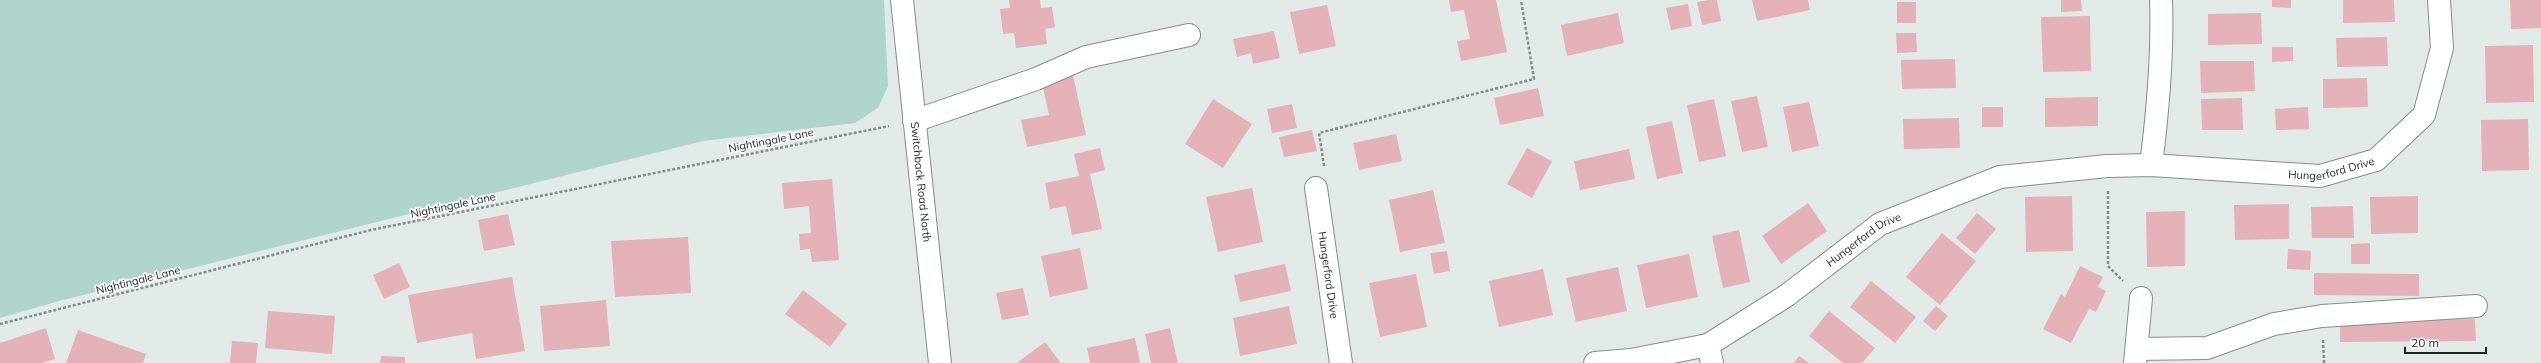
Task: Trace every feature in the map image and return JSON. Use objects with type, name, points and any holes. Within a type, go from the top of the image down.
[{"type":"street","name":"Switchback Road North","points":[[902,0],[940,363]]},
{"type":"street","points":[[2151,165],[2158,104],[2162,32],[2161,0]]},
{"type":"street","name":"Hungerford Drive","points":[[1595,363],[1710,354],[1880,224],[2000,177],[2107,166],[2151,165],[2320,176],[2376,160],[2424,115],[2442,48],[2439,0]]},
{"type":"street","points":[[914,121],[1036,79],[1086,57],[1189,35]]},
{"type":"street","name":"Hungerford Drive","points":[[1316,188],[1341,363]]},
{"type":"street","points":[[2141,298],[2137,356],[2207,348],[2274,324],[2322,316],[2476,306]]},
{"type":"path","points":[[1316,188],[1324,165],[1319,133],[1534,79],[1522,0]]},
{"type":"path","name":"Nightingale Lane","points":[[0,324],[371,230],[914,121]]},
{"type":"path","points":[[2107,166],[2108,266],[2141,298]]},
{"type":"green space","points":[[0,0],[884,0],[888,86],[878,108],[855,123],[703,141],[59,301],[0,318]]},
{"type":"building","points":[[1009,0],[1040,0],[1041,8],[1052,7],[1055,27],[1045,29],[1047,44],[1016,48],[1014,33],[1003,34],[1000,9],[1010,8]]},
{"type":"building","points":[[1449,0],[1496,0],[1507,52],[1461,61],[1457,41],[1470,39],[1464,10],[1451,12]]},
{"type":"building","points":[[1717,0],[1721,21],[1702,25],[1697,2]]},
{"type":"building","points":[[1752,0],[1808,0],[1810,10],[1757,21]]},
{"type":"building","points":[[2061,0],[2081,0],[2082,11],[2061,12]]},
{"type":"building","points":[[2272,0],[2291,0],[2291,8],[2272,7]]},
{"type":"building","points":[[2343,0],[2394,0],[2395,22],[2343,23]]},
{"type":"building","points":[[2510,0],[2541,0],[2541,28],[2511,29]]},
{"type":"building","points":[[1897,2],[1916,2],[1916,23],[1897,23]]},
{"type":"building","points":[[1688,4],[1692,26],[1671,30],[1666,8]]},
{"type":"building","points":[[1327,5],[1336,46],[1299,54],[1290,12]]},
{"type":"building","points":[[1618,13],[1624,43],[1567,56],[1561,25]]},
{"type":"building","points":[[2261,13],[2262,44],[2208,45],[2208,14]]},
{"type":"building","points":[[2090,16],[2091,71],[2043,72],[2041,17]]},
{"type":"building","points":[[1274,31],[1280,58],[1253,64],[1251,53],[1237,57],[1233,39]]},
{"type":"building","points":[[1896,33],[1916,33],[1917,52],[1897,53]]},
{"type":"building","points":[[2387,37],[2388,66],[2337,67],[2336,38]]},
{"type":"building","points":[[2533,45],[2534,102],[2486,103],[2485,46]]},
{"type":"building","points":[[2272,47],[2293,47],[2293,61],[2272,62]]},
{"type":"building","points":[[1955,59],[1956,88],[1902,89],[1901,60]]},
{"type":"building","points":[[2200,61],[2254,61],[2255,91],[2201,93]]},
{"type":"building","points":[[1073,75],[1086,135],[1027,147],[1021,120],[1049,115],[1042,82]]},
{"type":"building","points":[[2367,78],[2368,107],[2323,108],[2323,79]]},
{"type":"building","points":[[1538,88],[1544,116],[1500,125],[1494,98]]},
{"type":"building","points":[[1757,96],[1768,147],[1742,152],[1731,101]]},
{"type":"building","points":[[2098,97],[2098,126],[2045,127],[2045,98]]},
{"type":"building","points":[[2242,98],[2243,130],[2202,130],[2201,99]]},
{"type":"building","points":[[1213,99],[1252,124],[1223,168],[1185,144]]},
{"type":"building","points":[[1714,99],[1726,156],[1699,162],[1687,105]]},
{"type":"building","points":[[1809,102],[1819,146],[1792,152],[1783,107]]},
{"type":"building","points":[[1292,104],[1297,128],[1272,133],[1267,109]]},
{"type":"building","points":[[1982,107],[2003,107],[2003,127],[1982,127]]},
{"type":"building","points":[[2308,107],[2309,129],[2276,130],[2275,109]]},
{"type":"building","points":[[1959,118],[1960,148],[1904,149],[1903,119]]},
{"type":"building","points":[[2528,119],[2529,170],[2482,171],[2481,120]]},
{"type":"building","points":[[1672,121],[1683,173],[1657,179],[1646,127]]},
{"type":"building","points":[[1312,130],[1317,151],[1284,157],[1279,137]]},
{"type":"building","points":[[1396,134],[1402,161],[1359,170],[1353,143]]},
{"type":"building","points":[[1100,148],[1105,170],[1090,174],[1102,229],[1072,235],[1066,206],[1050,209],[1045,183],[1079,176],[1074,154]]},
{"type":"building","points":[[1527,148],[1552,161],[1532,198],[1507,184]]},
{"type":"building","points":[[1629,149],[1635,179],[1580,190],[1574,161]]},
{"type":"building","points":[[832,179],[839,260],[812,262],[810,249],[800,250],[799,234],[811,233],[809,206],[784,209],[782,183]]},
{"type":"building","points":[[1252,188],[1263,242],[1218,252],[1206,197]]},
{"type":"building","points":[[1433,190],[1445,243],[1400,252],[1389,200]]},
{"type":"building","points":[[2072,196],[2073,251],[2026,252],[2025,197]]},
{"type":"building","points":[[2418,196],[2418,233],[2371,234],[2370,197]]},
{"type":"building","points":[[1808,203],[1827,231],[1781,264],[1762,236]]},
{"type":"building","points":[[2289,204],[2289,239],[2235,240],[2234,205]]},
{"type":"building","points":[[2353,206],[2354,238],[2312,238],[2311,207]]},
{"type":"building","points":[[2185,211],[2185,266],[2147,267],[2146,212]]},
{"type":"building","points":[[1977,213],[1996,229],[1975,254],[1956,238]]},
{"type":"building","points":[[508,214],[515,245],[484,251],[478,220]]},
{"type":"building","points":[[1739,230],[1750,282],[1723,288],[1712,236]]},
{"type":"building","points":[[1942,233],[1976,261],[1940,305],[1906,277]]},
{"type":"building","points":[[688,237],[691,293],[615,297],[611,241]]},
{"type":"building","points":[[2370,243],[2370,264],[2351,264],[2351,244]]},
{"type":"building","points":[[1080,248],[1088,289],[1050,297],[1041,256]]},
{"type":"building","points":[[2288,249],[2311,251],[2310,270],[2287,269]]},
{"type":"building","points":[[1447,251],[1450,271],[1434,274],[1430,253]]},
{"type":"building","points":[[1689,254],[1698,297],[1646,308],[1637,265]]},
{"type":"building","points":[[399,263],[410,287],[384,299],[373,275]]},
{"type":"building","points":[[1285,264],[1291,291],[1240,302],[1234,275]]},
{"type":"building","points":[[2080,266],[2103,277],[2098,287],[2106,291],[2096,312],[2089,309],[2071,343],[2043,329],[2061,294],[2065,297]]},
{"type":"building","points":[[1618,267],[1627,311],[1576,322],[1566,278]]},
{"type":"building","points":[[1543,269],[1553,315],[1499,327],[1489,281]]},
{"type":"building","points":[[2314,273],[2419,274],[2419,296],[2314,295]]},
{"type":"building","points":[[1416,274],[1427,327],[1380,337],[1369,283]]},
{"type":"building","points":[[512,277],[525,351],[476,359],[472,333],[417,343],[408,295]]},
{"type":"building","points":[[1871,281],[1916,317],[1895,343],[1850,307]]},
{"type":"building","points":[[1023,288],[1029,315],[1002,320],[996,293]]},
{"type":"building","points":[[803,290],[847,324],[830,347],[785,314]]},
{"type":"building","points":[[606,300],[610,346],[544,351],[540,306]]},
{"type":"building","points":[[1289,306],[1297,344],[1240,356],[1233,318]]},
{"type":"building","points":[[1936,306],[1948,316],[1935,331],[1923,321]]},
{"type":"building","points":[[268,311],[335,316],[332,354],[265,348]]},
{"type":"building","points":[[1829,311],[1875,348],[1862,363],[1843,363],[1809,336]]},
{"type":"building","points":[[2475,319],[2476,341],[2340,342],[2340,321]]},
{"type":"building","points":[[46,328],[55,359],[42,363],[0,363],[0,343]]},
{"type":"building","points":[[1170,328],[1178,363],[1151,363],[1145,334]]},
{"type":"building","points":[[78,330],[146,354],[143,363],[66,363]]},
{"type":"building","points":[[1135,338],[1140,363],[1090,363],[1087,348]]},
{"type":"building","points":[[232,341],[258,343],[256,363],[230,363]]},
{"type":"building","points":[[1045,342],[1061,363],[1018,362]]},
{"type":"building","points":[[381,356],[405,357],[405,363],[380,363]]},
{"type":"building","points":[[1799,356],[1809,363],[1794,363]]}]
